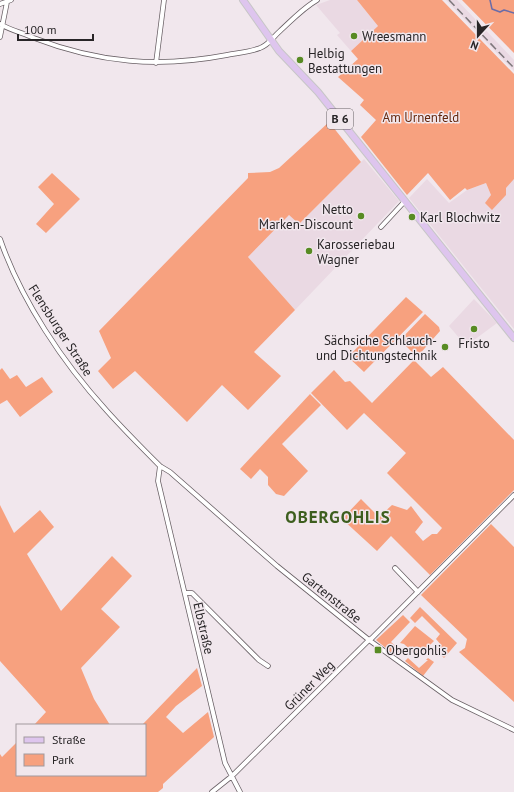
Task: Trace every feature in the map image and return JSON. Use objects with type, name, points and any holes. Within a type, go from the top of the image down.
[{"type":"main road","name":"B 6","points":[[242,0],[272,41],[318,92],[514,338]]},
{"type":"street","points":[[156,63],[164,0]]},
{"type":"street","points":[[1,24],[83,55],[120,61],[156,63],[195,61],[260,48],[272,41],[296,15],[317,0]]},
{"type":"street","points":[[0,4],[9,1]]},
{"type":"street","points":[[0,37],[1,24],[9,1]]},
{"type":"street","points":[[381,227],[405,200]]},
{"type":"street","name":"Flensburger Straße","points":[[0,239],[7,258],[24,292],[72,368],[107,412],[153,459]]},
{"type":"street","name":"Gartenstraße","points":[[153,459],[160,466],[170,472],[277,566],[369,640],[452,700],[514,730]]},
{"type":"street","name":"Elbstraße","points":[[160,466],[158,481],[225,763],[240,792]]},
{"type":"street","name":"Grüner Weg","points":[[212,792],[232,776],[514,495]]},
{"type":"street","points":[[395,568],[418,592]]},
{"type":"street","points":[[185,593],[192,593],[259,660],[268,666]]},
{"type":"shaded area","points":[[330,0],[357,0],[378,26],[351,51],[337,35],[340,33],[316,5]]},
{"type":"shaded area","points":[[446,0],[457,0],[514,60],[514,71]]},
{"type":"shaded area","points":[[364,159],[399,201],[295,310],[248,257],[289,215],[299,224]]},
{"type":"shaded area","points":[[427,179],[449,203],[467,190],[486,183],[491,195],[506,188],[514,179],[514,329],[409,198]]},
{"type":"shaded area","points":[[474,299],[497,323],[466,346],[449,326]]},
{"type":"green space","name":"Am Urnenfeld","points":[[357,0],[442,0],[514,74],[514,179],[506,188],[506,195],[492,210],[485,203],[491,195],[486,183],[467,190],[465,188],[450,200],[428,173],[407,195],[361,137],[376,120],[360,105],[364,100],[338,77],[358,59],[351,51],[378,26]]},
{"type":"green space","points":[[462,0],[514,0],[514,53]]},
{"type":"green space","points":[[329,122],[361,162],[299,224],[289,215],[248,257],[295,310],[254,352],[281,376],[248,410],[222,385],[187,422],[135,371],[113,389],[98,371],[111,358],[99,331],[248,178],[248,173],[270,172],[279,168]]},
{"type":"green space","points":[[52,173],[80,199],[46,233],[36,224],[54,204],[38,187]]},
{"type":"green space","points":[[406,297],[423,312],[364,372],[348,357]]},
{"type":"green space","points":[[425,314],[439,327],[440,331],[417,357],[400,340]]},
{"type":"green space","points":[[414,360],[431,377],[443,367],[514,440],[514,490],[430,575],[391,536],[377,551],[342,519],[361,499],[379,517],[392,505],[407,510],[411,506],[423,522],[415,532],[423,541],[432,534],[437,534],[442,528],[387,473],[406,453],[364,413],[347,430],[311,393],[334,370],[345,382],[350,381],[372,403]]},
{"type":"green space","points":[[2,368],[10,379],[17,375],[26,387],[42,377],[53,392],[20,417],[7,400],[0,404],[0,370]]},
{"type":"green space","points":[[310,394],[321,405],[282,444],[308,471],[284,496],[276,494],[268,485],[268,477],[260,469],[251,479],[240,469]]},
{"type":"green space","points":[[0,505],[14,533],[40,510],[54,527],[27,554],[61,611],[112,556],[132,576],[101,609],[120,627],[81,668],[94,699],[109,724],[35,724],[46,712],[0,661]]},
{"type":"green space","points":[[491,524],[514,547],[514,702],[459,652],[465,648],[467,639],[421,595]]},
{"type":"green space","points":[[420,607],[457,643],[444,658],[436,650],[441,645],[436,639],[440,634],[422,616],[415,623],[410,618]]},
{"type":"green space","points":[[403,615],[410,622],[391,642],[405,655],[392,653],[376,640]]},
{"type":"green space","points":[[415,626],[434,641],[418,657],[404,644],[400,643]]},
{"type":"green space","points":[[408,658],[419,668],[428,660],[426,660],[428,658],[434,662],[423,676],[405,661]]},
{"type":"green space","points":[[197,668],[202,686],[176,706],[166,717],[183,733],[208,712],[214,737],[163,784],[163,788],[158,792],[0,792],[0,754],[2,757],[16,743],[16,776],[146,776],[146,724],[143,724]]},
{"type":"waterway","points":[[490,0],[492,9],[500,12],[504,10],[514,13]]},
{"type":"railway","points":[[449,0],[514,68]]},
{"type":"place","name":"Wreesmann","points":[[354,36]]},
{"type":"place","name":"Helbig Bestattungen","points":[[300,60]]},
{"type":"place","name":"Netto Marken-Discount","points":[[361,216]]},
{"type":"place","name":"Karl Blochwitz","points":[[412,217]]},
{"type":"place","name":"Karosseriebau Wagner","points":[[309,251]]},
{"type":"place","name":"Fristo","points":[[474,329]]},
{"type":"place","name":"Sächsiche Schlauch- und Dichtungstechnik","points":[[445,347]]},
{"type":"place","name":"Obergohlis","points":[[378,650]]},
{"type":"district","name":"OBERGOHLIS","points":[[338,517]]}]
